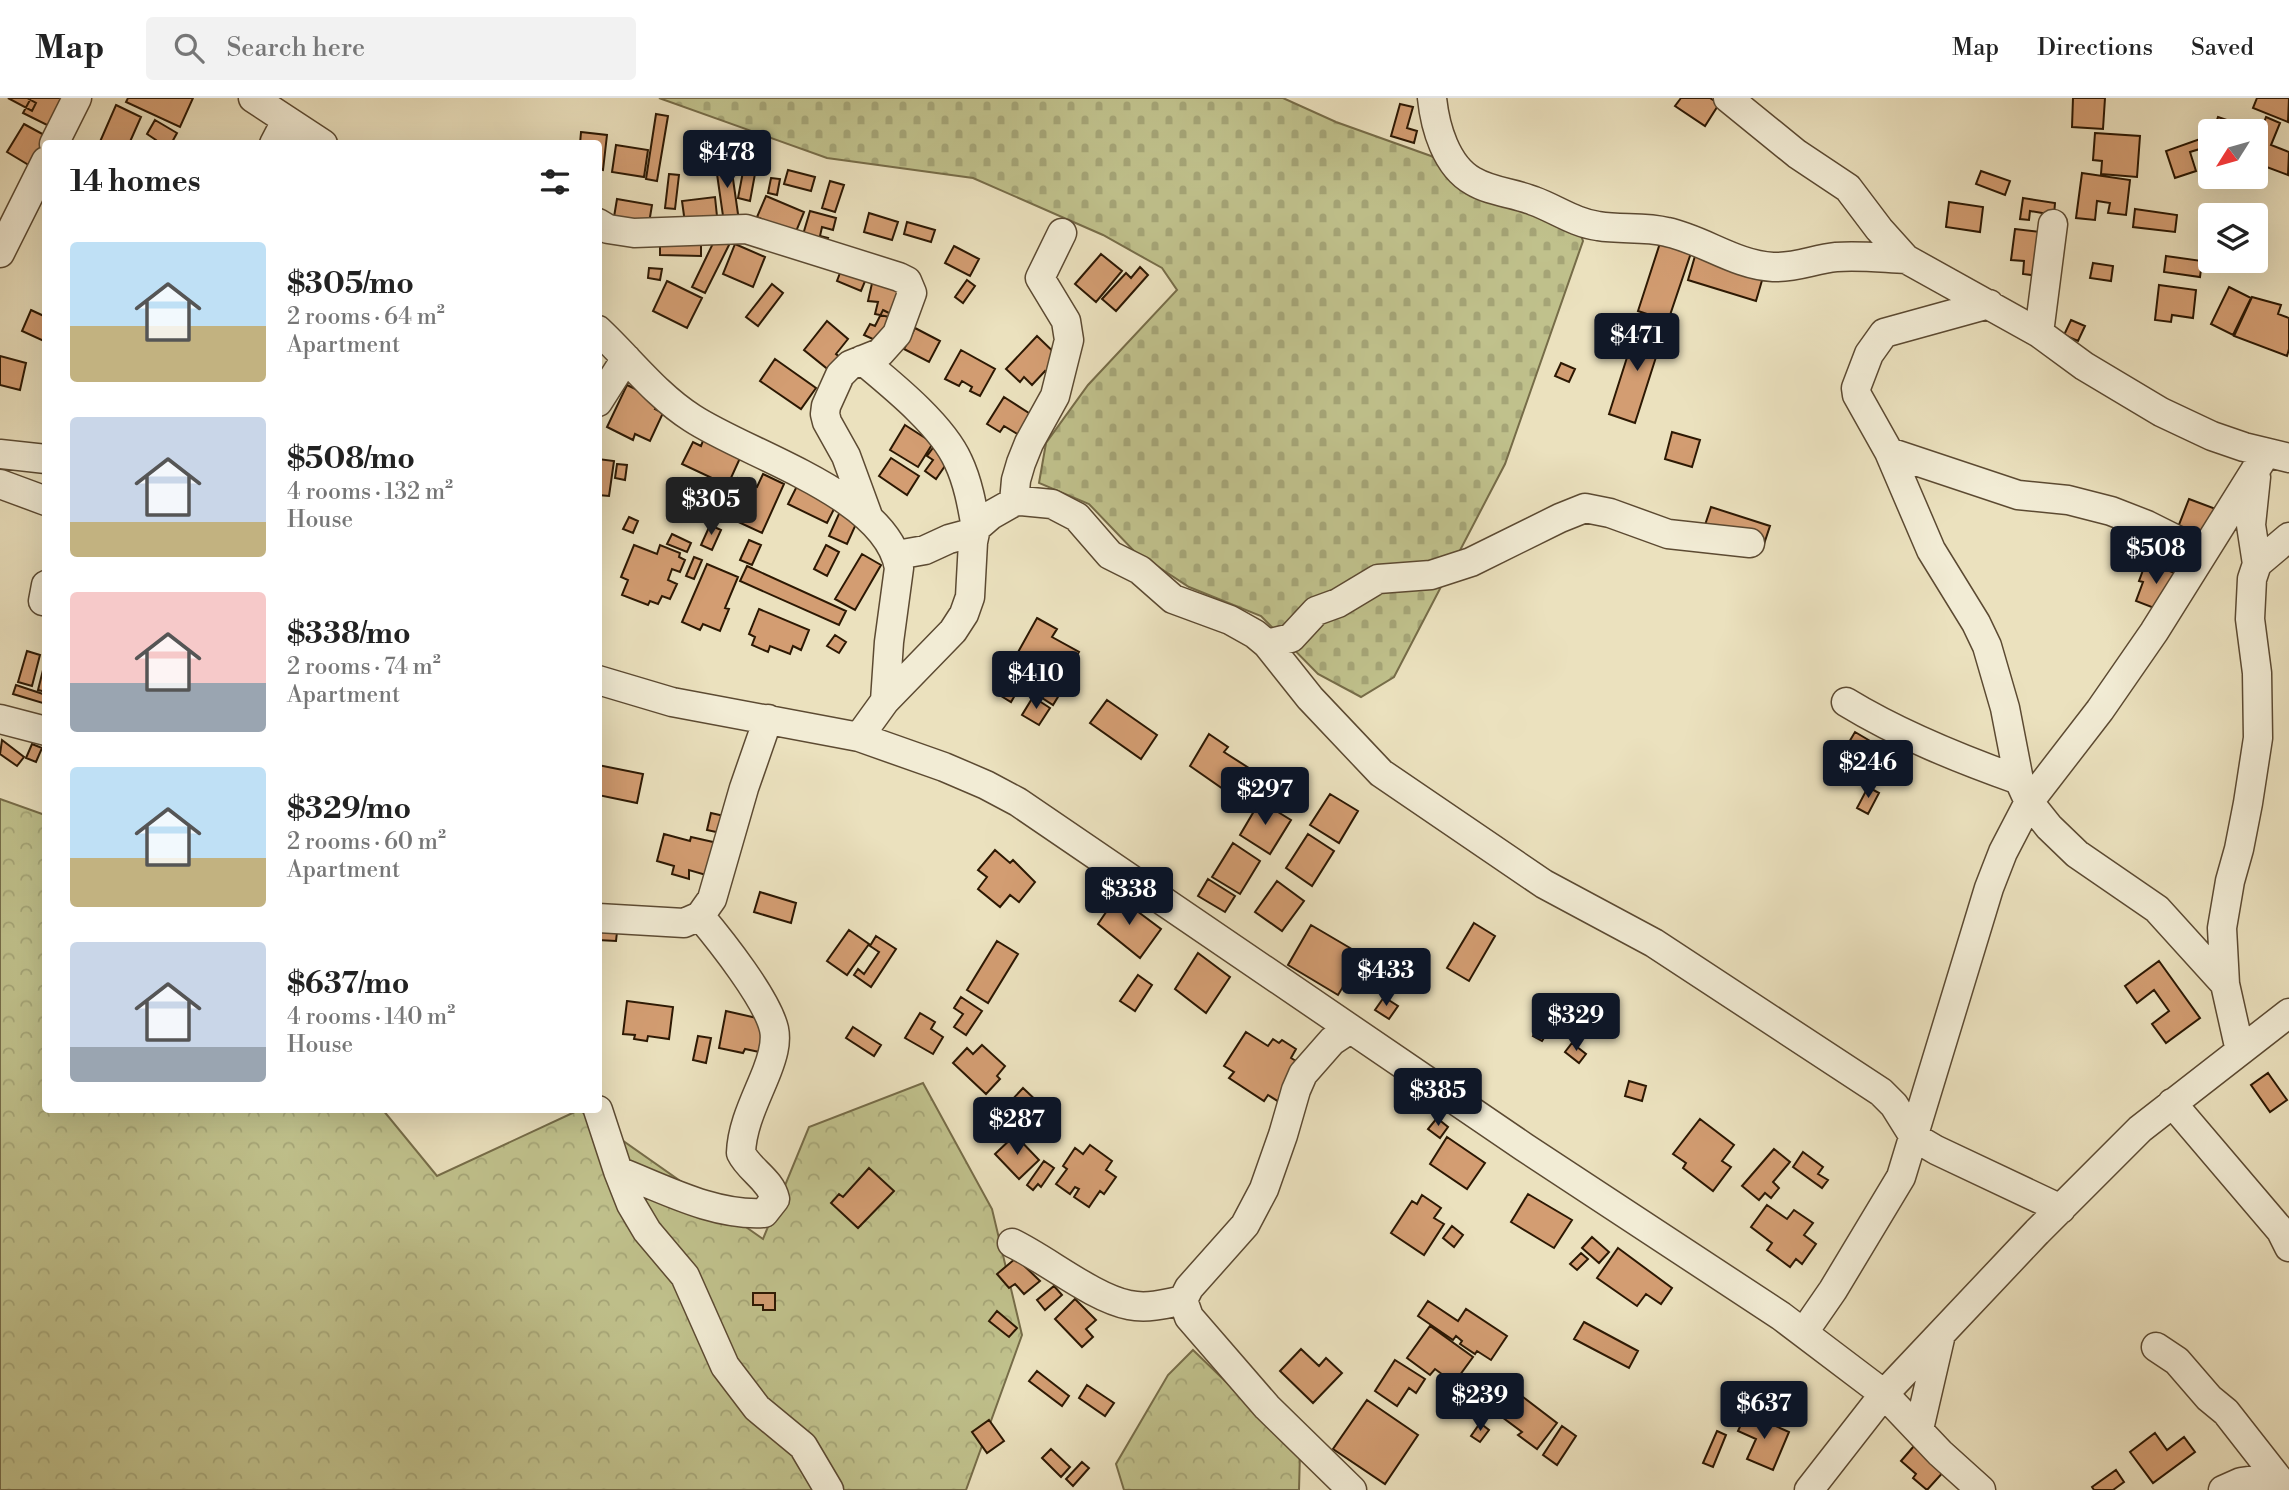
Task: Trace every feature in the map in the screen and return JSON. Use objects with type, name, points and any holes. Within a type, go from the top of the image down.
[{"type":"street","points":[[56,140],[77,98]]},
{"type":"street","points":[[253,98],[280,132],[309,140]]},
{"type":"street","points":[[1728,98],[1797,154],[1849,188],[1879,229],[1906,259],[2039,333],[2084,366],[2161,412],[2212,436],[2271,458]]},
{"type":"street","points":[[1431,99],[1438,129],[1453,163],[1462,173],[1474,182],[1533,200],[1576,220],[1597,226],[1667,232],[1721,253],[1773,267],[1788,267],[1837,257],[1906,259]]},
{"type":"street","points":[[0,253],[42,169]]},
{"type":"street","points":[[2039,333],[2053,224]]},
{"type":"street","points":[[602,225],[608,229],[634,233],[746,229],[900,276],[907,281],[912,293],[897,334],[880,352],[850,365],[841,375],[826,406],[825,414],[846,456],[868,516],[897,555],[899,568],[889,642],[885,701]]},
{"type":"street","points":[[1014,502],[1021,463],[1055,396],[1069,340],[1066,321],[1040,278],[1062,233]]},
{"type":"street","points":[[1989,304],[1892,330],[1879,337],[1869,354],[1856,388],[1857,395],[1889,452],[1931,550],[1987,646],[2005,708],[2024,791],[2049,827],[2077,854],[2157,909],[2225,984]]},
{"type":"street","points":[[602,334],[661,394],[689,417],[719,435],[769,457],[868,516]]},
{"type":"street","points":[[602,396],[626,358]]},
{"type":"street","points":[[859,737],[885,701],[953,631],[964,614],[970,597],[975,530],[967,486],[957,459],[940,433],[862,360]]},
{"type":"street","points":[[1889,452],[2018,495],[2068,500],[2111,511],[2147,525],[2203,553]]},
{"type":"street","points":[[0,454],[42,459]]},
{"type":"street","points":[[1804,1332],[1833,1290],[1901,1177],[1989,888],[2024,791],[2101,710],[2203,553],[2271,458]]},
{"type":"street","points":[[2257,564],[2250,525],[2253,495],[2271,458]]},
{"type":"street","points":[[0,484],[42,500]]},
{"type":"street","points":[[897,555],[925,550],[975,530],[990,515],[1014,502],[1052,504],[1064,509],[1085,525],[1110,555],[1140,570],[1172,599],[1230,620],[1255,634],[1267,644],[1310,698],[1381,773],[1544,884],[1654,943],[1881,1091],[1894,1105],[1914,1137],[2061,1209]]},
{"type":"street","points":[[1267,644],[1291,638],[1316,611],[1338,603],[1378,579],[1431,576],[1471,562],[1585,508],[1610,513],[1668,534],[1750,543]]},
{"type":"street","points":[[2240,1051],[2225,984],[2222,928],[2248,803],[2258,738],[2257,673],[2250,620],[2252,579],[2257,564],[2289,537]]},
{"type":"street","points":[[602,681],[672,702],[859,737],[944,766],[1018,802],[1350,1029],[1804,1332],[1884,1394],[1940,1453],[1981,1490]]},
{"type":"street","points":[[1846,702],[1880,723],[1982,767],[2024,791]]},
{"type":"street","points":[[0,719],[42,729]]},
{"type":"street","points":[[602,918],[684,923],[701,916],[712,899],[744,788],[768,719]]},
{"type":"street","points":[[618,1171],[698,1203],[747,1214],[764,1213],[775,1199],[773,1191],[755,1173],[741,1153],[748,1117],[775,1047],[774,1029],[743,973],[701,916]]},
{"type":"street","points":[[1809,1490],[1884,1394],[2140,1129],[2288,1015]]},
{"type":"street","points":[[1350,1029],[1332,1041],[1303,1074],[1264,1189],[1245,1225],[1189,1288],[1183,1300],[1189,1317],[1267,1407],[1352,1490]]},
{"type":"street","points":[[2172,1103],[2281,1231],[2289,1247]]},
{"type":"street","points":[[600,1113],[631,1204],[647,1231],[685,1276],[725,1366],[757,1408],[803,1446],[828,1490]]},
{"type":"street","points":[[1012,1243],[1105,1296],[1127,1305],[1158,1305],[1183,1300]]},
{"type":"street","points":[[1919,1429],[1941,1334]]},
{"type":"street","points":[[2156,1347],[2177,1361],[2209,1398],[2226,1412],[2281,1483]]},
{"type":"street","points":[[2224,1490],[2232,1485],[2281,1483]]},
{"type":"green space","points":[[659,98],[1283,98],[1336,122],[1431,156],[1496,197],[1576,222],[1583,241],[1505,464],[1394,677],[1361,697],[1318,674],[1261,616],[1189,587],[1134,551],[1089,504],[1039,483],[1046,443],[1088,385],[1177,290],[1162,268],[1103,235],[973,178],[827,158]]},
{"type":"green space","points":[[0,799],[42,814],[42,1113],[385,1113],[437,1176],[573,1113],[583,1113],[763,1239],[809,1127],[923,1083],[992,1209],[1022,1335],[966,1490],[0,1490]]},
{"type":"green space","points":[[1193,1350],[1300,1453],[1299,1490],[1124,1490],[1116,1464],[1168,1375]]},
{"type":"building","points":[[8,98],[27,98],[36,103],[32,111]]},
{"type":"building","points":[[31,98],[65,98],[49,126],[23,113]]},
{"type":"building","points":[[128,98],[193,98],[180,127],[126,102]]},
{"type":"building","points":[[1681,98],[1710,98],[1719,104],[1705,126],[1675,106]]},
{"type":"building","points":[[2073,98],[2105,98],[2103,129],[2072,127]]},
{"type":"building","points":[[2257,98],[2289,98],[2288,122],[2253,108]]},
{"type":"building","points":[[1400,104],[1413,107],[1407,128],[1417,131],[1414,143],[1391,136]]},
{"type":"building","points":[[116,105],[141,117],[131,140],[101,140]]},
{"type":"building","points":[[656,114],[668,116],[657,181],[646,179]]},
{"type":"building","points":[[2266,117],[2280,123],[2271,145],[2289,152],[2288,175],[2268,168],[2268,119]]},
{"type":"building","points":[[155,120],[177,133],[173,140],[156,140],[147,134]]},
{"type":"building","points":[[24,124],[48,137],[47,140],[42,140],[42,155],[37,170],[7,152]]},
{"type":"building","points":[[581,132],[607,135],[603,170],[602,140],[580,140]]},
{"type":"building","points":[[2095,133],[2140,136],[2137,177],[2101,174],[2102,161],[2093,160]]},
{"type":"building","points":[[2198,140],[2198,150],[2190,152],[2196,171],[2175,178],[2166,151]]},
{"type":"building","points":[[616,145],[648,150],[644,177],[612,172]]},
{"type":"building","points":[[730,158],[739,221],[724,223],[715,160]]},
{"type":"building","points":[[745,161],[757,163],[750,201],[738,198]]},
{"type":"building","points":[[788,170],[815,177],[811,191],[784,184]]},
{"type":"building","points":[[1981,171],[2010,181],[2005,195],[1976,184]]},
{"type":"building","points":[[2082,173],[2130,180],[2126,215],[2108,213],[2110,203],[2097,201],[2095,220],[2076,218]]},
{"type":"building","points":[[669,174],[679,175],[675,209],[665,208]]},
{"type":"building","points":[[771,178],[780,179],[777,195],[768,193]]},
{"type":"building","points":[[830,181],[844,185],[835,212],[822,208]]},
{"type":"building","points":[[766,196],[804,212],[795,234],[757,217]]},
{"type":"building","points":[[715,197],[718,226],[685,223],[682,201]]},
{"type":"building","points":[[2023,198],[2055,203],[2054,215],[2030,211],[2029,220],[2020,219]]},
{"type":"building","points":[[617,199],[652,205],[648,229],[613,223]]},
{"type":"building","points":[[1949,202],[1983,207],[1980,232],[1946,227]]},
{"type":"building","points":[[2135,209],[2177,215],[2175,232],[2133,227]]},
{"type":"building","points":[[810,211],[836,218],[833,230],[822,227],[820,236],[828,238],[825,245],[802,238]]},
{"type":"building","points":[[869,213],[898,222],[892,240],[864,232]]},
{"type":"building","points":[[907,222],[935,230],[931,242],[904,234]]},
{"type":"building","points":[[2015,229],[2057,234],[2047,277],[2023,274],[2024,261],[2011,260]]},
{"type":"building","points":[[660,235],[701,236],[701,256],[660,255]]},
{"type":"building","points":[[717,235],[731,241],[705,293],[692,287]]},
{"type":"building","points":[[1661,240],[1692,250],[1668,321],[1638,311]]},
{"type":"building","points":[[735,244],[765,257],[753,287],[723,274]]},
{"type":"building","points":[[954,246],[979,259],[970,276],[945,263]]},
{"type":"building","points":[[1101,254],[1122,271],[1096,302],[1075,284]]},
{"type":"building","points":[[1695,256],[1763,277],[1756,301],[1688,280]]},
{"type":"building","points":[[2166,256],[2198,260],[2198,273],[2200,273],[2200,277],[2164,272]]},
{"type":"building","points":[[2093,263],[2113,266],[2111,281],[2090,278]]},
{"type":"building","points":[[843,265],[868,274],[861,291],[837,281]]},
{"type":"building","points":[[1140,267],[1148,275],[1116,311],[1102,299],[1126,273],[1131,278]]},
{"type":"building","points":[[649,268],[662,269],[660,280],[648,278]]},
{"type":"building","points":[[873,279],[905,286],[899,319],[875,314],[878,302],[868,301]]},
{"type":"building","points":[[967,280],[975,286],[963,303],[955,297]]},
{"type":"building","points":[[667,281],[702,298],[687,328],[653,311]]},
{"type":"building","points":[[772,284],[783,293],[758,326],[746,317]]},
{"type":"building","points":[[2159,285],[2196,290],[2193,318],[2172,315],[2171,322],[2155,320]]},
{"type":"building","points":[[2229,287],[2251,298],[2233,335],[2211,324]]},
{"type":"building","points":[[2252,297],[2281,305],[2278,314],[2289,318],[2287,356],[2234,336]]},
{"type":"building","points":[[31,310],[42,315],[42,340],[22,331]]},
{"type":"building","points":[[883,310],[901,319],[888,346],[864,335],[870,324],[875,326]]},
{"type":"building","points":[[2071,320],[2085,326],[2078,341],[2064,335]]},
{"type":"building","points":[[827,321],[848,339],[836,354],[841,358],[830,371],[804,350]]},
{"type":"building","points":[[1638,323],[1664,332],[1635,423],[1609,414]]},
{"type":"building","points":[[915,328],[940,341],[929,362],[904,349]]},
{"type":"building","points":[[1037,336],[1064,362],[1051,377],[1045,371],[1032,385],[1024,377],[1020,382],[1006,369]]},
{"type":"building","points":[[961,350],[995,369],[980,396],[970,391],[972,387],[962,381],[959,386],[945,379]]},
{"type":"building","points":[[0,356],[26,363],[20,390],[0,385]]},
{"type":"building","points":[[775,359],[816,388],[801,409],[760,381]]},
{"type":"building","points":[[1561,363],[1575,369],[1569,382],[1555,376]]},
{"type":"building","points":[[627,385],[659,400],[655,409],[663,413],[650,441],[635,434],[633,440],[607,427]]},
{"type":"building","points":[[1004,397],[1032,415],[1019,435],[1004,426],[1000,432],[987,424]]},
{"type":"building","points":[[905,425],[933,443],[918,467],[890,450]]},
{"type":"building","points":[[1672,432],[1700,440],[1692,467],[1665,459]]},
{"type":"building","points":[[704,438],[741,456],[725,491],[710,483],[712,478],[682,464],[693,442],[701,446]]},
{"type":"building","points":[[935,445],[951,457],[936,479],[925,471],[933,460],[927,456]]},
{"type":"building","points":[[891,458],[919,476],[907,495],[879,476]]},
{"type":"building","points":[[602,460],[614,461],[609,496],[602,495]]},
{"type":"building","points":[[617,464],[627,465],[625,480],[615,478]]},
{"type":"building","points":[[763,474],[784,484],[762,533],[734,520],[738,511],[726,506],[738,478],[757,487]]},
{"type":"building","points":[[799,482],[838,501],[827,523],[788,504]]},
{"type":"building","points":[[2189,499],[2221,511],[2201,545],[2175,535]]},
{"type":"building","points":[[843,505],[861,513],[847,544],[829,536]]},
{"type":"building","points":[[1711,507],[1770,526],[1764,544],[1705,525]]},
{"type":"building","points":[[629,517],[638,521],[633,533],[623,529]]},
{"type":"building","points":[[710,525],[721,530],[712,550],[701,545]]},
{"type":"building","points":[[672,534],[691,543],[687,552],[667,544]]},
{"type":"building","points":[[749,540],[761,545],[752,565],[740,560]]},
{"type":"building","points":[[634,545],[657,554],[660,545],[680,553],[679,557],[685,560],[680,572],[672,569],[668,580],[677,584],[670,599],[662,596],[658,604],[650,601],[648,605],[622,595],[628,580],[621,577]]},
{"type":"building","points":[[826,545],[839,552],[827,576],[814,569]]},
{"type":"building","points":[[862,554],[881,565],[855,610],[835,599]]},
{"type":"building","points":[[694,557],[702,560],[694,579],[686,576]]},
{"type":"building","points":[[2146,562],[2180,575],[2162,611],[2136,601]]},
{"type":"building","points":[[707,564],[738,577],[725,608],[729,609],[720,631],[703,624],[700,630],[682,622]]},
{"type":"building","points":[[747,566],[846,611],[839,625],[740,581]]},
{"type":"building","points":[[759,609],[809,630],[801,650],[793,646],[790,654],[770,646],[768,652],[752,645],[755,637],[749,634]]},
{"type":"building","points":[[1037,618],[1057,629],[1052,637],[1079,652],[1071,666],[1062,661],[1054,675],[1017,654]]},
{"type":"building","points":[[835,635],[846,642],[839,653],[827,646]]},
{"type":"building","points":[[27,651],[40,655],[32,686],[18,682]]},
{"type":"building","points":[[42,674],[42,691],[38,690]]},
{"type":"building","points":[[1014,674],[1024,680],[1011,702],[1001,696]]},
{"type":"building","points":[[1048,676],[1064,687],[1053,705],[1036,694]]},
{"type":"building","points":[[16,685],[42,694],[42,703],[13,694]]},
{"type":"building","points":[[1033,697],[1050,708],[1039,725],[1022,715]]},
{"type":"building","points":[[1107,700],[1157,735],[1141,759],[1090,723]]},
{"type":"building","points":[[1855,732],[1894,755],[1878,782],[1839,759]]},
{"type":"building","points":[[1209,734],[1228,747],[1224,752],[1252,770],[1236,798],[1190,766]]},
{"type":"building","points":[[2,740],[24,757],[17,766],[0,754]]},
{"type":"building","points":[[32,744],[42,748],[36,762],[26,758]]},
{"type":"building","points":[[602,766],[643,774],[637,803],[602,796]]},
{"type":"building","points":[[1868,787],[1879,793],[1868,814],[1857,808]]},
{"type":"building","points":[[1330,794],[1358,811],[1339,843],[1310,825]]},
{"type":"building","points":[[1260,801],[1291,820],[1270,854],[1240,835]]},
{"type":"building","points":[[711,813],[733,818],[730,835],[707,830]]},
{"type":"building","points":[[664,834],[690,841],[691,837],[722,844],[713,877],[689,870],[689,879],[672,874],[674,866],[657,861]]},
{"type":"building","points":[[1308,834],[1334,851],[1312,886],[1286,868]]},
{"type":"building","points":[[1233,843],[1260,861],[1240,894],[1212,877]]},
{"type":"building","points":[[995,850],[1010,863],[1013,860],[1035,882],[1019,902],[1010,895],[1000,907],[978,889],[987,877],[978,870]]},
{"type":"building","points":[[1208,879],[1235,896],[1225,912],[1198,896]]},
{"type":"building","points":[[1277,881],[1304,901],[1282,931],[1255,912]]},
{"type":"building","points":[[760,892],[796,903],[791,923],[754,912]]},
{"type":"building","points":[[1117,896],[1161,929],[1140,958],[1098,924]]},
{"type":"building","points":[[602,921],[618,923],[616,941],[602,940]]},
{"type":"building","points":[[1474,923],[1495,936],[1469,981],[1447,968]]},
{"type":"building","points":[[1311,925],[1362,955],[1338,995],[1288,965]]},
{"type":"building","points":[[849,930],[869,944],[847,975],[827,961]]},
{"type":"building","points":[[876,936],[896,949],[871,987],[854,975],[858,969],[864,974],[879,952],[870,946]]},
{"type":"building","points":[[997,941],[1018,954],[988,1003],[967,990]]},
{"type":"building","points":[[1198,953],[1230,977],[1206,1013],[1175,989]]},
{"type":"building","points":[[2159,961],[2200,1018],[2166,1043],[2152,1024],[2169,1011],[2154,990],[2137,1003],[2125,986]]},
{"type":"building","points":[[1138,975],[1152,985],[1135,1011],[1120,1001]]},
{"type":"building","points":[[961,997],[982,1011],[966,1035],[954,1027],[963,1014],[954,1008]]},
{"type":"building","points":[[1384,997],[1398,1006],[1389,1019],[1375,1010]]},
{"type":"building","points":[[627,1001],[673,1007],[669,1039],[648,1036],[647,1041],[634,1039],[635,1035],[623,1034]]},
{"type":"building","points":[[726,1011],[770,1021],[764,1053],[745,1049],[743,1053],[719,1048]]},
{"type":"building","points":[[920,1013],[935,1022],[931,1029],[943,1037],[933,1054],[905,1038]]},
{"type":"building","points":[[1539,1024],[1549,1030],[1542,1041],[1533,1036]]},
{"type":"building","points":[[853,1027],[881,1045],[874,1056],[846,1038]]},
{"type":"building","points":[[1246,1032],[1268,1046],[1273,1039],[1279,1043],[1282,1040],[1296,1049],[1291,1058],[1301,1064],[1284,1105],[1268,1095],[1264,1101],[1229,1078],[1234,1072],[1224,1066]]},
{"type":"building","points":[[698,1036],[711,1038],[706,1063],[693,1060]]},
{"type":"building","points":[[1572,1043],[1586,1054],[1579,1063],[1565,1052]]},
{"type":"building","points":[[982,1045],[1005,1066],[997,1076],[1000,1079],[986,1094],[953,1063],[967,1048],[973,1054]]},
{"type":"building","points":[[2268,1073],[2287,1100],[2270,1112],[2251,1085]]},
{"type":"building","points":[[1629,1081],[1646,1086],[1642,1101],[1625,1096]]},
{"type":"building","points":[[1023,1088],[1042,1106],[1015,1135],[996,1117]]},
{"type":"building","points":[[1437,1118],[1448,1127],[1440,1138],[1428,1129]]},
{"type":"building","points":[[1700,1119],[1734,1145],[1722,1161],[1731,1167],[1713,1191],[1683,1168],[1686,1163],[1673,1154]]},
{"type":"building","points":[[1015,1135],[1039,1160],[1019,1179],[995,1154]]},
{"type":"building","points":[[1447,1137],[1485,1163],[1467,1189],[1430,1164]]},
{"type":"building","points":[[1090,1145],[1112,1161],[1106,1170],[1116,1177],[1104,1194],[1100,1191],[1089,1207],[1074,1197],[1079,1189],[1075,1187],[1070,1194],[1056,1184],[1067,1169],[1063,1166],[1075,1148],[1083,1154]]},
{"type":"building","points":[[1774,1149],[1790,1162],[1773,1182],[1779,1188],[1771,1198],[1765,1193],[1759,1200],[1742,1186]]},
{"type":"building","points":[[1803,1152],[1823,1167],[1818,1174],[1828,1180],[1822,1188],[1793,1167]]},
{"type":"building","points":[[1044,1161],[1054,1168],[1041,1187],[1038,1184],[1033,1190],[1027,1185]]},
{"type":"building","points":[[869,1168],[894,1191],[858,1228],[831,1203],[839,1194],[843,1197]]},
{"type":"building","points":[[1528,1194],[1572,1220],[1554,1248],[1511,1222]]},
{"type":"building","points":[[1422,1195],[1441,1208],[1434,1218],[1444,1224],[1424,1255],[1391,1233],[1412,1201],[1417,1204]]},
{"type":"building","points":[[1767,1205],[1787,1219],[1794,1210],[1813,1223],[1804,1235],[1816,1244],[1802,1264],[1796,1259],[1790,1267],[1767,1250],[1772,1243],[1751,1227]]},
{"type":"building","points":[[1452,1226],[1463,1235],[1454,1247],[1443,1238]]},
{"type":"building","points":[[1592,1237],[1609,1252],[1599,1263],[1582,1248]]},
{"type":"building","points":[[1618,1248],[1672,1288],[1661,1304],[1646,1294],[1637,1306],[1597,1278]]},
{"type":"building","points":[[1581,1253],[1588,1259],[1577,1270],[1570,1264]]},
{"type":"building","points":[[1016,1258],[1040,1281],[1024,1294],[1015,1284],[1009,1288],[997,1274]]},
{"type":"building","points":[[1054,1286],[1062,1295],[1045,1310],[1037,1300]]},
{"type":"building","points":[[753,1293],[775,1293],[775,1310],[763,1310],[763,1305],[753,1305]]},
{"type":"building","points":[[1075,1299],[1096,1320],[1086,1329],[1093,1337],[1082,1347],[1055,1319]]},
{"type":"building","points":[[1428,1301],[1458,1321],[1466,1309],[1507,1336],[1491,1360],[1477,1351],[1475,1354],[1460,1344],[1462,1341],[1456,1336],[1453,1340],[1418,1316]]},
{"type":"building","points":[[997,1311],[1017,1328],[1009,1337],[989,1321]]},
{"type":"building","points":[[1584,1322],[1638,1351],[1629,1368],[1574,1339]]},
{"type":"building","points":[[1430,1326],[1473,1357],[1454,1383],[1435,1369],[1430,1375],[1407,1358]]},
{"type":"building","points":[[1301,1349],[1319,1366],[1326,1358],[1342,1373],[1313,1403],[1280,1371]]},
{"type":"building","points":[[1395,1360],[1425,1379],[1416,1393],[1409,1388],[1397,1406],[1375,1391]]},
{"type":"building","points":[[1037,1371],[1069,1396],[1062,1406],[1029,1381]]},
{"type":"building","points":[[1087,1385],[1114,1403],[1105,1416],[1079,1398]]},
{"type":"building","points":[[1519,1394],[1557,1423],[1537,1449],[1518,1435],[1522,1432],[1502,1417]]},
{"type":"building","points":[[1367,1400],[1418,1435],[1385,1484],[1333,1449]]},
{"type":"building","points":[[1746,1413],[1789,1432],[1773,1470],[1747,1459],[1756,1439],[1738,1431]]},
{"type":"building","points":[[989,1420],[1004,1441],[987,1453],[972,1432]]},
{"type":"building","points":[[1480,1423],[1489,1430],[1480,1442],[1471,1436]]},
{"type":"building","points":[[1562,1426],[1576,1436],[1557,1465],[1543,1455]]},
{"type":"building","points":[[1717,1431],[1726,1435],[1713,1467],[1703,1463]]},
{"type":"building","points":[[2155,1433],[2167,1450],[2184,1437],[2195,1452],[2153,1483],[2130,1452]]},
{"type":"building","points":[[1914,1446],[1932,1462],[1946,1469],[1927,1490],[1913,1478],[1916,1474],[1901,1461]]},
{"type":"building","points":[[1051,1449],[1070,1467],[1061,1477],[1042,1458]]},
{"type":"building","points":[[1082,1462],[1089,1468],[1073,1486],[1066,1479]]},
{"type":"building","points":[[2116,1470],[2124,1482],[2113,1490],[2094,1490],[2092,1487]]}]
